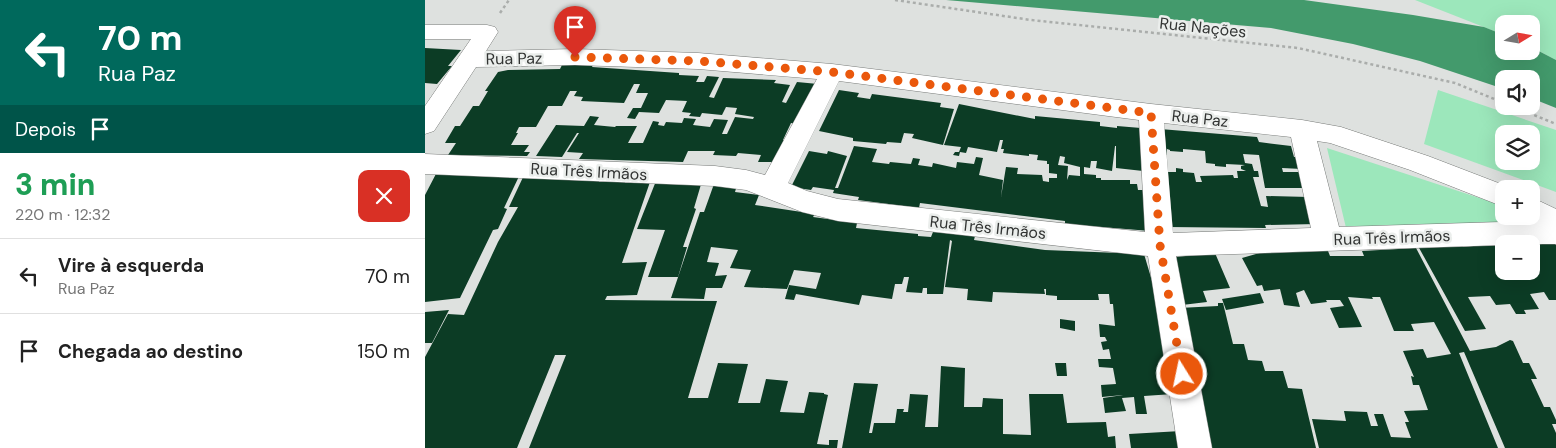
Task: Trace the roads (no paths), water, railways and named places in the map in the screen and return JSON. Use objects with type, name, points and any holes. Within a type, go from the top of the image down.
[{"type":"street","points":[[425,32],[487,32],[425,125]]},
{"type":"street","name":"Rua Paz","points":[[468,59],[575,57],[679,61],[832,72],[1151,113],[1302,129],[1332,134],[1419,163],[1495,193]]},
{"type":"street","points":[[772,188],[832,72]]},
{"type":"street","points":[[1151,113],[1160,245],[1195,448]]},
{"type":"street","points":[[1302,129],[1328,240]]},
{"type":"street","name":"Rua Três Irmãos","points":[[425,164],[715,176],[746,180],[772,188],[802,201],[838,210],[1160,245],[1556,232]]},
{"type":"street","points":[[1540,213],[1556,222]]}]
